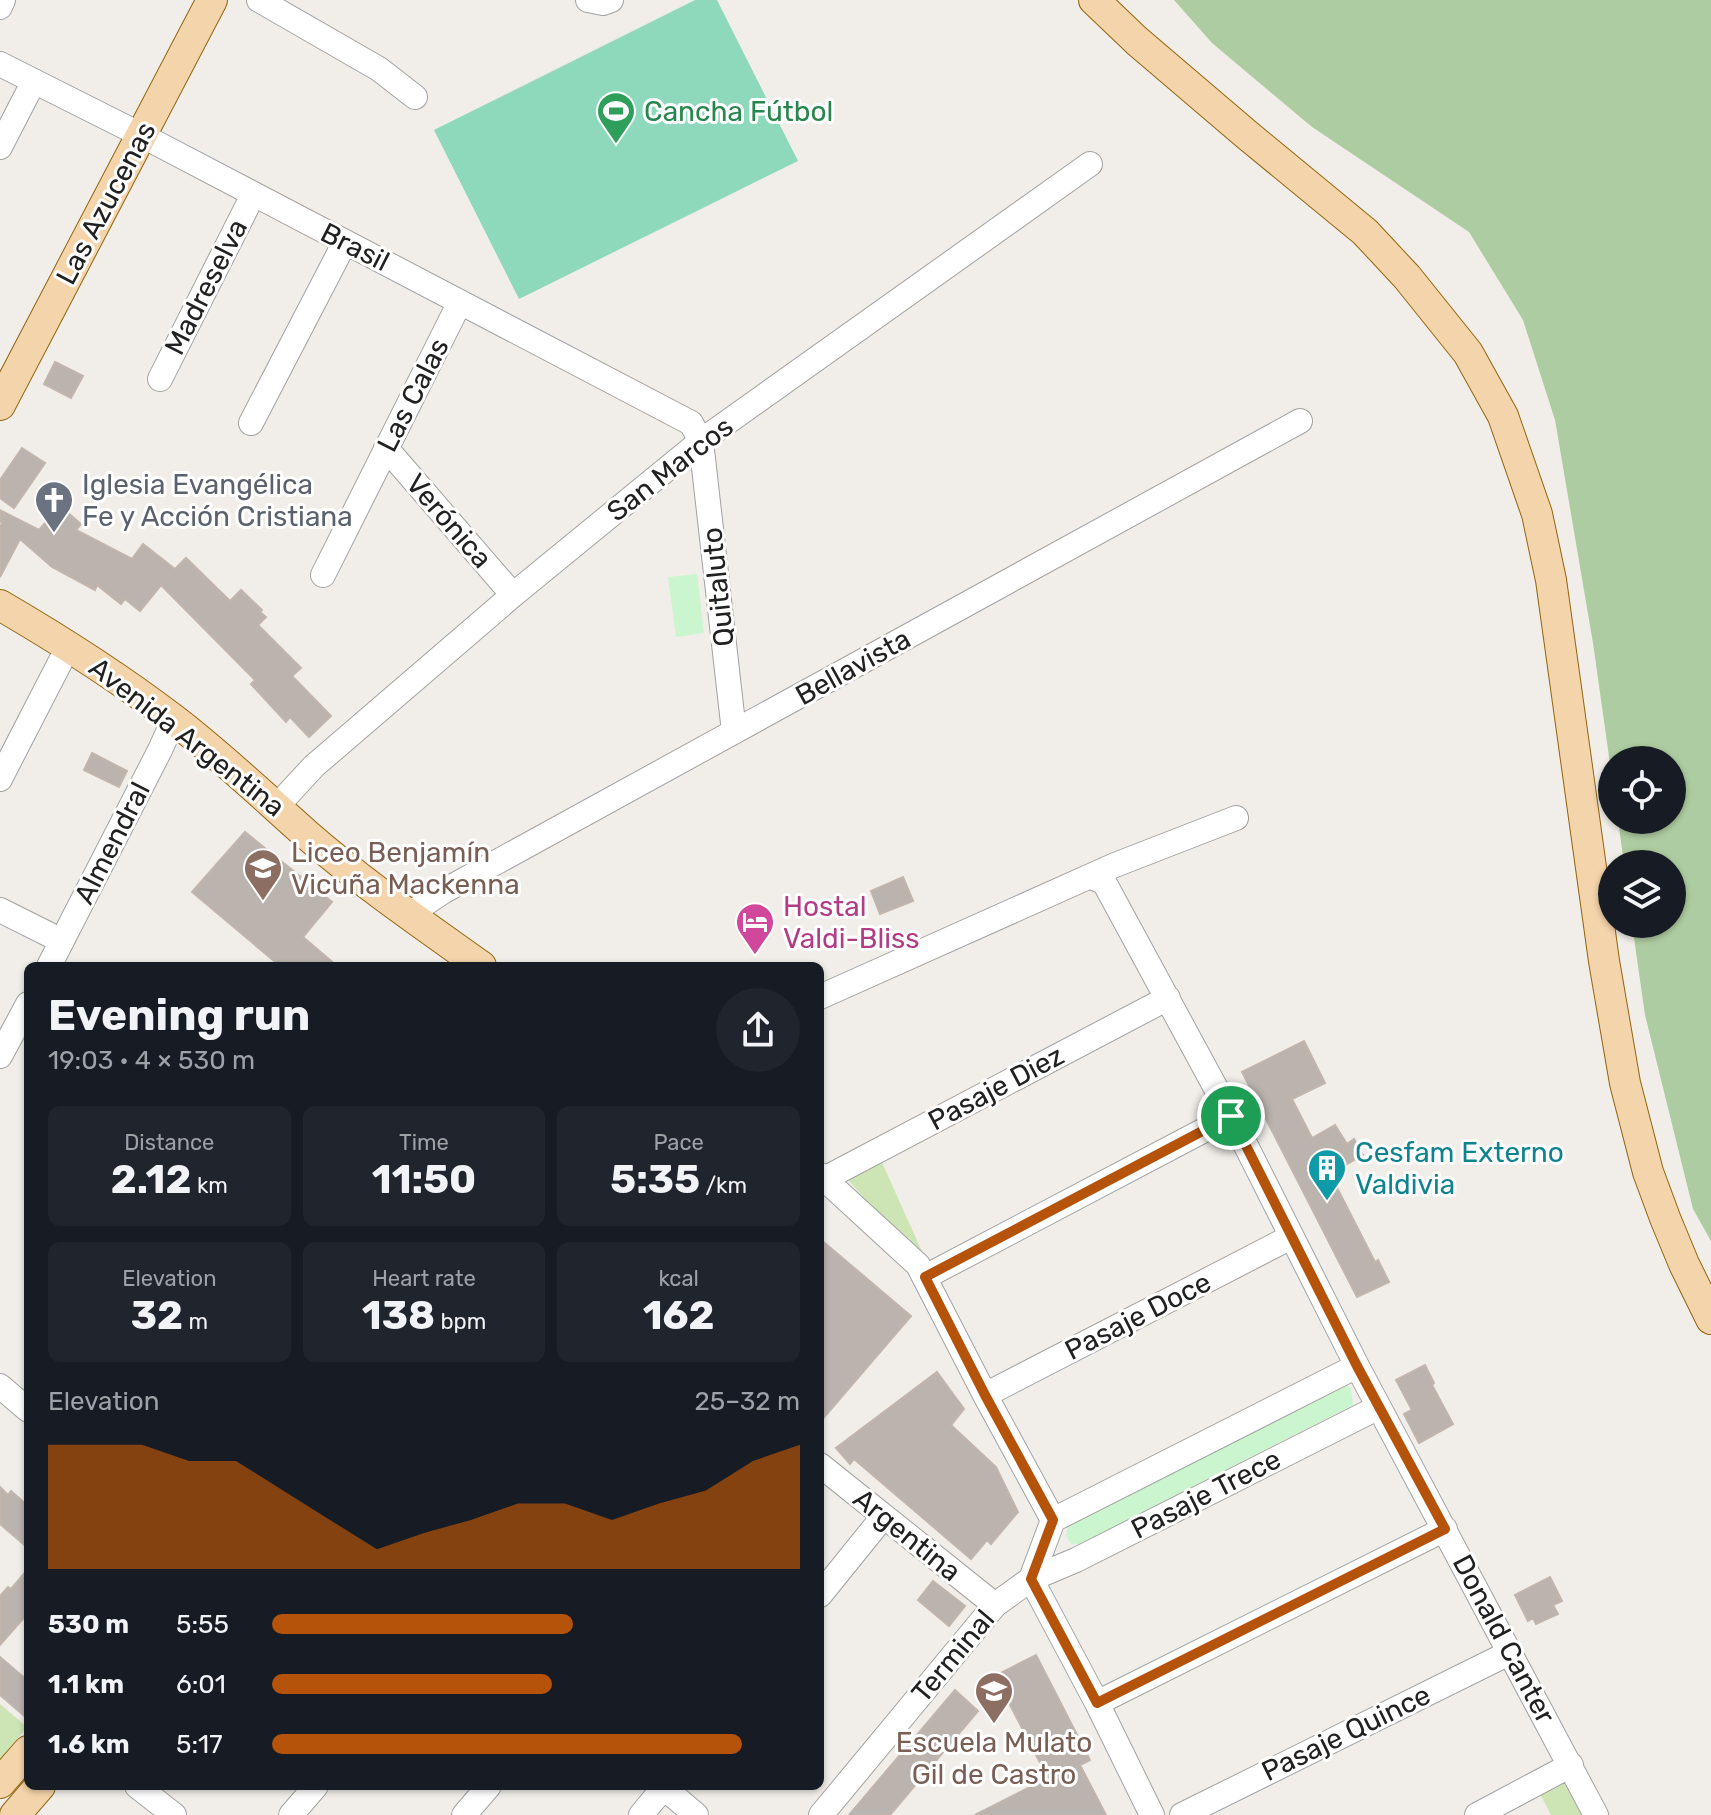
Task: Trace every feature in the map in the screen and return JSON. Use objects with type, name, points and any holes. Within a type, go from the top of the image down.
[{"type":"main road","name":"Las Azucenas","points":[[0,405],[212,0]]},
{"type":"main road","points":[[1094,0],[1137,41],[1365,232],[1407,277],[1468,353],[1503,416],[1537,514],[1551,580],[1604,961],[1625,1083],[1645,1160],[1665,1218],[1711,1319]]},
{"type":"main road","name":"Avenida Argentina","points":[[0,605],[69,645],[174,719],[308,835],[408,915],[475,962]]},
{"type":"main road","points":[[0,1783],[24,1756]]},
{"type":"main road","points":[[15,1815],[37,1790]]},
{"type":"street","points":[[0,7],[3,0]]},
{"type":"street","points":[[259,0],[379,69],[415,97]]},
{"type":"street","points":[[588,0],[603,3],[611,0]]},
{"type":"street","name":"Brasil","points":[[0,64],[691,423],[701,441]]},
{"type":"street","points":[[0,147],[34,81]]},
{"type":"street","name":"San Marcos","points":[[277,806],[314,766],[513,595],[701,441],[1090,164]]},
{"type":"street","name":"Madreselva","points":[[160,379],[253,195]]},
{"type":"street","points":[[251,423],[345,242]]},
{"type":"street","name":"Las Calas","points":[[323,575],[460,302]]},
{"type":"street","name":"Bellavista","points":[[408,915],[444,891],[1300,421]]},
{"type":"street","name":"Quitaluto","points":[[701,441],[734,732]]},
{"type":"street","name":"Verónica","points":[[386,448],[513,595]]},
{"type":"street","points":[[0,779],[69,645]]},
{"type":"street","name":"Almendral","points":[[51,962],[174,719]]},
{"type":"street","points":[[824,995],[1170,842],[1236,818]]},
{"type":"street","name":"Donald Canter","points":[[1091,877],[1104,882],[1168,998],[1357,1366],[1596,1815]]},
{"type":"street","points":[[0,910],[62,941]]},
{"type":"street","name":"Pasaje Diez","points":[[824,1176],[1168,998]]},
{"type":"street","points":[[0,1056],[24,1011]]},
{"type":"street","points":[[925,1277],[1231,1116]]},
{"type":"street","points":[[824,1179],[918,1265],[1053,1520],[1031,1579],[1152,1815]]},
{"type":"street","name":"Pasaje Doce","points":[[985,1395],[1291,1237]]},
{"type":"street","name":"Pasaje Trece","points":[[1053,1520],[1357,1366]]},
{"type":"street","points":[[0,1386],[24,1407]]},
{"type":"street","name":"Pasaje Trece","points":[[1031,1579],[1076,1560],[1379,1407]]},
{"type":"street","name":"Argentina","points":[[824,1468],[995,1605]]},
{"type":"street","points":[[824,1590],[883,1517]]},
{"type":"street","points":[[1097,1703],[1445,1529]]},
{"type":"street","name":"Terminal","points":[[821,1815],[995,1605],[1031,1579]]},
{"type":"street","name":"Pasaje Quince","points":[[1182,1815],[1511,1652]]},
{"type":"street","points":[[1477,1815],[1571,1765]]},
{"type":"street","points":[[147,1790],[174,1815]]},
{"type":"street","points":[[291,1815],[313,1790]]},
{"type":"street","points":[[464,1815],[486,1790]]},
{"type":"street","points":[[641,1815],[662,1790]]},
{"type":"street","points":[[667,1790],[696,1815]]},
{"type":"green space","name":"Cancha Fútbol","points":[[695,0],[717,0],[798,161],[519,299],[434,130]]},
{"type":"green space","points":[[1174,0],[1711,0],[1711,1241],[1693,1209],[1645,1015],[1634,938],[1686,938],[1686,850],[1622,850],[1620,834],[1686,834],[1686,746],[1607,746],[1555,420],[1523,320],[1469,232],[1312,127],[1212,43]]},
{"type":"green space","points":[[697,574],[704,633],[676,637],[668,577]]},
{"type":"green space","points":[[880,1158],[924,1256],[919,1257],[845,1177]]},
{"type":"green space","points":[[1342,1382],[1351,1389],[1353,1405],[1079,1544],[1071,1544],[1066,1536],[1068,1525]]},
{"type":"green space","points":[[0,1704],[24,1724],[24,1731],[0,1759]]},
{"type":"green space","points":[[1567,1783],[1584,1815],[1551,1815],[1538,1790]]},
{"type":"building","points":[[55,362],[83,376],[71,398],[44,384]]},
{"type":"building","points":[[22,448],[45,463],[14,508],[0,498],[0,480]]},
{"type":"building","points":[[60,506],[81,524],[76,530],[132,559],[143,544],[175,569],[186,558],[230,601],[241,590],[266,617],[258,625],[301,668],[292,676],[331,716],[309,737],[290,717],[286,722],[251,684],[255,680],[161,585],[140,611],[125,599],[121,604],[97,585],[95,590],[52,567],[20,539],[0,577],[0,510],[39,530]]},
{"type":"building","points":[[92,753],[127,771],[119,787],[84,770]]},
{"type":"building","points":[[245,832],[332,902],[303,937],[332,962],[275,962],[192,892]]},
{"type":"building","points":[[903,877],[913,901],[880,914],[871,891]]},
{"type":"building","name":"Cesfam Externo Valdivia","points":[[1304,1041],[1325,1083],[1292,1099],[1312,1138],[1335,1125],[1347,1144],[1354,1139],[1363,1155],[1330,1174],[1375,1262],[1378,1260],[1389,1282],[1357,1297],[1242,1072]]},
{"type":"building","points":[[824,1242],[911,1316],[824,1417]]},
{"type":"building","points":[[1425,1365],[1453,1424],[1419,1443],[1404,1414],[1412,1410],[1396,1380]]},
{"type":"building","points":[[937,1372],[964,1409],[951,1425],[996,1467],[1018,1512],[991,1544],[987,1540],[971,1559],[854,1459],[850,1464],[836,1448]]},
{"type":"building","points":[[0,1487],[8,1495],[11,1491],[24,1502],[24,1545],[0,1524]]},
{"type":"building","points":[[24,1574],[24,1618],[0,1645],[0,1596],[8,1587],[11,1589]]},
{"type":"building","points":[[1550,1577],[1562,1601],[1553,1605],[1558,1614],[1536,1624],[1533,1618],[1528,1621],[1515,1595]]},
{"type":"building","points":[[933,1581],[965,1606],[949,1626],[918,1600]]},
{"type":"building","points":[[1036,1655],[1090,1760],[1080,1765],[1106,1815],[975,1815],[1048,1778],[995,1676]]},
{"type":"building","points":[[0,1657],[24,1678],[24,1716],[0,1695]]},
{"type":"building","points":[[955,1690],[978,1711],[890,1815],[849,1815]]},
{"type":"place","name":"Cancha Fútbol","points":[[616,145]]},
{"type":"place","name":"Iglesia Evangélica Fe y Acción Cristiana","points":[[54,534]]},
{"type":"place","name":"Liceo Benjamín Vicuña Mackenna","points":[[263,902]]},
{"type":"place","name":"Hostal Valdi-Bliss","points":[[755,956]]},
{"type":"place","name":"Cesfam Externo Valdivia","points":[[1327,1202]]},
{"type":"place","name":"Escuela Mulato Gil de Castro","points":[[994,1725]]},
{"type":"route","points":[[1231,1116],[1357,1366],[1445,1529],[1097,1703],[1031,1579],[1053,1520],[925,1277],[1231,1116]]}]
